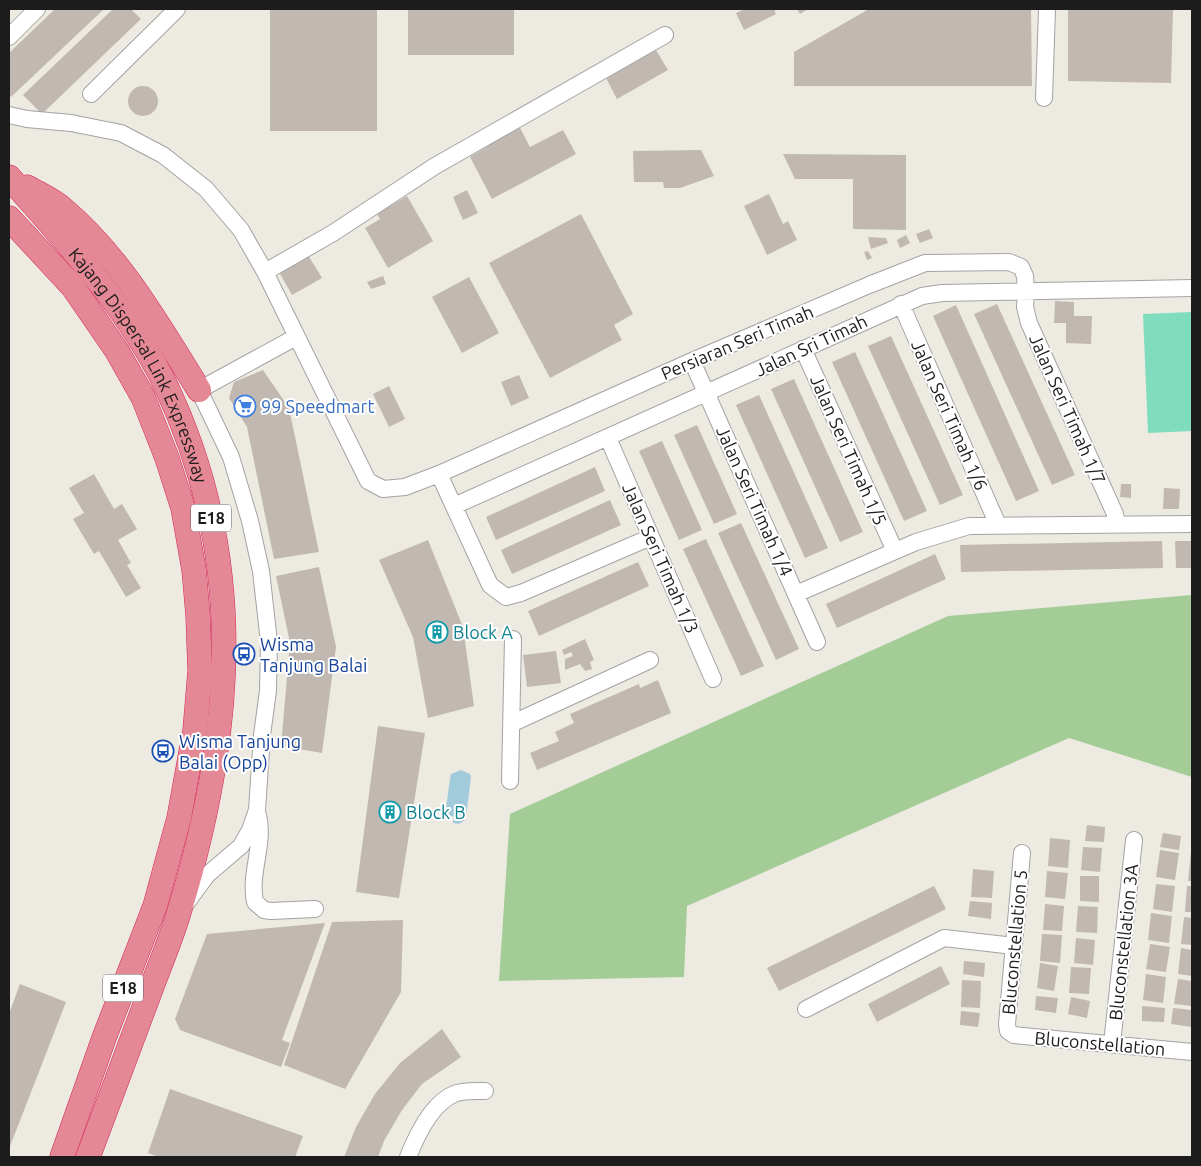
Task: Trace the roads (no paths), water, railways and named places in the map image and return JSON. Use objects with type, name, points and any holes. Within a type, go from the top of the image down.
[{"type":"highway","points":[[9,176],[62,208],[90,236],[120,270],[152,315],[199,390]]},
{"type":"highway","name":"Kajang Dispersal Link Expressway","points":[[9,176],[91,270],[137,335],[166,385],[192,451],[208,503],[220,566],[224,614],[225,672],[220,734],[204,824],[179,913],[88,1157]]},
{"type":"highway","name":"Kajang Dispersal Link Expressway","points":[[9,218],[73,287],[117,351],[142,397],[167,458],[183,508],[194,570],[198,616],[200,671],[195,730],[179,818],[155,906],[104,1038],[62,1157]]},
{"type":"street","points":[[9,37],[37,9]]},
{"type":"street","points":[[1044,98],[1047,9]]},
{"type":"street","points":[[91,94],[167,12]]},
{"type":"street","points":[[265,272],[333,233],[435,166],[665,35]]},
{"type":"street","name":"Persiaran Seri Timah","points":[[9,115],[27,119],[71,123],[121,133],[162,155],[206,189],[242,230],[265,272],[368,481],[383,490],[405,487],[439,474],[692,361],[925,263],[1009,262],[1021,267],[1025,276],[1026,292]]},
{"type":"street","name":"Jalan Sri Timah","points":[[454,506],[922,296],[942,293],[1192,288]]},
{"type":"street","name":"Jalan Seri Timah 1/7","points":[[1026,292],[1025,307],[1029,323],[1115,514],[1117,524]]},
{"type":"street","name":"Jalan Seri Timah 1/6","points":[[901,304],[998,524]]},
{"type":"street","points":[[179,913],[207,875],[241,846],[250,830],[257,810],[262,735],[268,691],[269,642],[261,571],[250,521],[231,457],[199,390],[296,336]]},
{"type":"street","name":"Jalan Seri Timah 1/5","points":[[803,349],[895,551]]},
{"type":"street","name":"Jalan Seri Timah 1/4","points":[[692,361],[817,642]]},
{"type":"street","name":"Jalan Seri Timah 1/3","points":[[608,438],[713,679]]},
{"type":"street","points":[[439,474],[490,585],[506,597],[521,594],[651,537]]},
{"type":"street","points":[[796,594],[916,542],[969,526],[998,524],[1192,524]]},
{"type":"street","points":[[510,781],[513,639]]},
{"type":"street","points":[[512,723],[650,660]]},
{"type":"street","points":[[257,810],[261,827],[252,889],[254,902],[264,910],[271,911],[314,909]]},
{"type":"street","name":"Bluconstellation 3A","points":[[1112,1044],[1134,840]]},
{"type":"street","name":"Bluconstellation 5","points":[[1008,1031],[1007,1024],[1022,854]]},
{"type":"street","points":[[229,856],[238,855],[247,860],[255,869]]},
{"type":"street","points":[[806,1009],[944,938],[1014,946]]},
{"type":"street","name":"Bluconstellation","points":[[1008,1031],[1014,1035],[1192,1052]]},
{"type":"street","points":[[408,1157],[416,1137],[440,1104],[453,1094],[485,1091]]},
{"type":"water","points":[[461,770],[470,774],[471,777],[466,817],[458,824],[453,823],[454,817],[449,815],[446,808],[451,774]]},
{"type":"place","name":"99 Speedmart","points":[[245,406]]},
{"type":"place","name":"Block A","points":[[437,632]]},
{"type":"place","name":"Wisma Tanjung Balai","points":[[244,654]]},
{"type":"place","name":"Wisma Tanjung Balai (Opp)","points":[[163,751]]},
{"type":"place","name":"Block B","points":[[390,812]]}]
